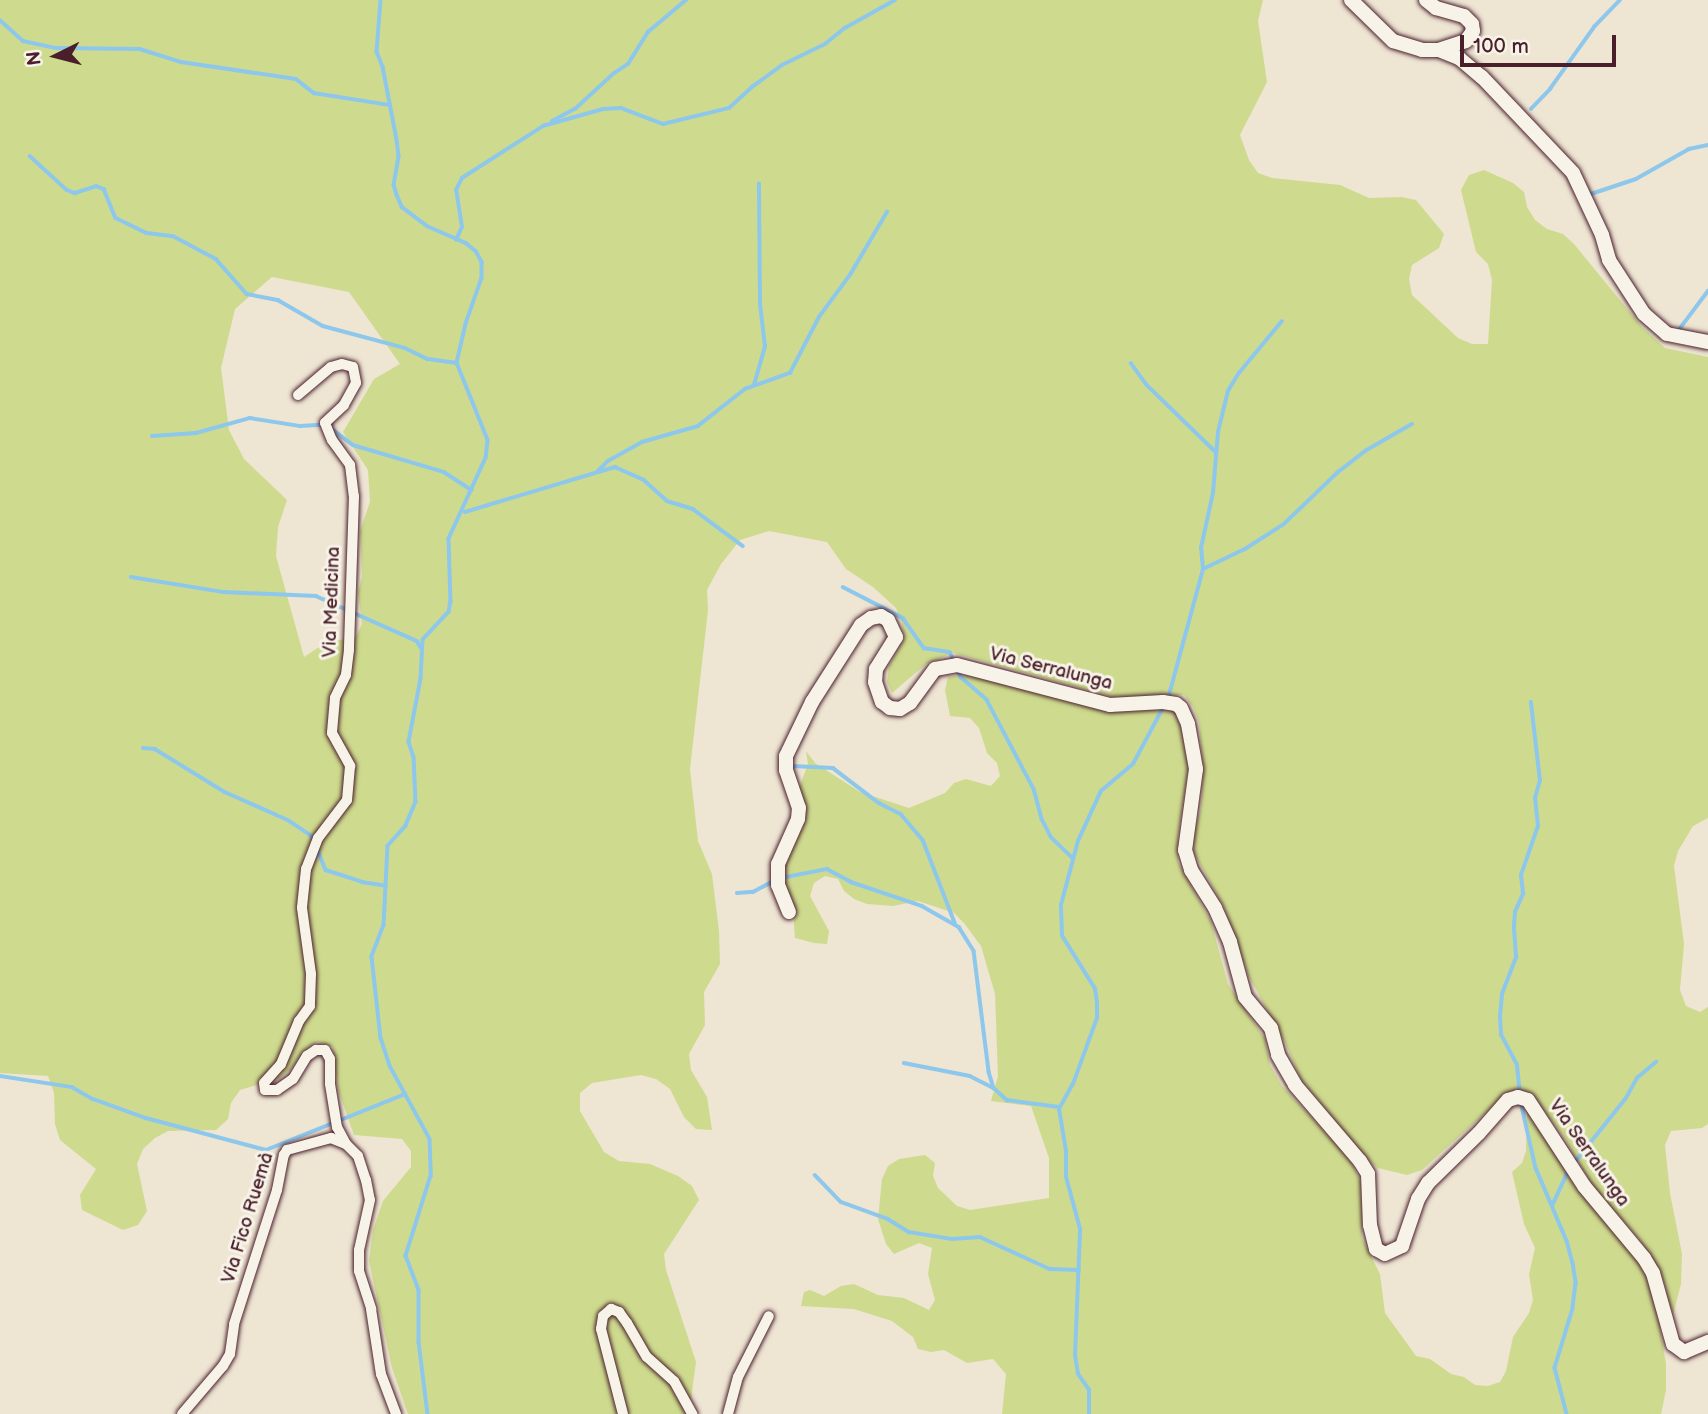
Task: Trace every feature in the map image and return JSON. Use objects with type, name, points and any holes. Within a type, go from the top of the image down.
[{"type":"street","points":[[1351,0],[1393,41],[1422,50],[1439,50],[1466,41],[1473,31],[1472,24],[1464,16],[1436,8],[1426,0]]},
{"type":"street","points":[[1439,50],[1459,58],[1482,76],[1573,173],[1602,236],[1609,260],[1644,314],[1667,334],[1708,342]]},
{"type":"street","name":"Via Medicina","points":[[298,396],[331,367],[342,364],[353,367],[356,383],[344,405],[325,423],[332,440],[350,465],[354,496],[349,650],[346,675],[335,698],[332,733],[350,766],[347,800],[318,838],[306,869],[302,908],[311,974],[310,1006],[299,1021],[281,1064],[264,1083],[265,1090],[277,1090],[293,1079],[307,1056],[316,1050],[325,1050],[330,1059],[330,1084],[337,1128],[346,1144]]},
{"type":"street","name":"Via Serralunga","points":[[789,912],[778,885],[778,864],[798,819],[799,808],[786,770],[786,756],[812,702],[860,625],[871,618],[881,616],[888,620],[896,637],[877,669],[875,681],[882,702],[890,708],[900,709],[910,702],[935,669],[957,665],[1110,705],[1163,702],[1176,704],[1181,708],[1188,724],[1196,769],[1185,850],[1191,870],[1215,908],[1230,942],[1245,997],[1270,1028],[1278,1055],[1294,1085],[1360,1161],[1368,1174],[1370,1225],[1376,1250],[1385,1254],[1402,1245],[1418,1199],[1428,1183],[1508,1100],[1518,1097],[1528,1100],[1584,1186],[1644,1258],[1653,1273],[1672,1344],[1684,1352],[1708,1342]]},
{"type":"street","name":"Via Fico Ruemà","points":[[182,1414],[230,1354],[234,1324],[260,1247],[287,1150],[331,1138],[346,1144]]},
{"type":"street","points":[[346,1144],[358,1156],[370,1199],[359,1250],[359,1271],[371,1309],[381,1374],[396,1414]]},
{"type":"street","points":[[623,1414],[601,1329],[603,1316],[611,1309],[619,1312],[647,1357],[674,1381],[692,1414]]},
{"type":"street","points":[[728,1414],[738,1377],[769,1316]]},
{"type":"green space","points":[[0,0],[1263,0],[1258,21],[1267,82],[1240,135],[1249,160],[1258,173],[1272,178],[1340,185],[1369,198],[1401,197],[1416,200],[1444,234],[1439,248],[1412,265],[1409,279],[1412,295],[1458,338],[1472,344],[1488,344],[1492,280],[1488,264],[1476,252],[1461,190],[1469,175],[1484,170],[1513,183],[1524,192],[1527,207],[1535,220],[1547,229],[1563,234],[1574,244],[1642,327],[1665,348],[1708,357],[1708,818],[1693,826],[1678,851],[1674,866],[1684,944],[1680,990],[1686,1006],[1700,1012],[1708,1007],[1708,1124],[1702,1128],[1671,1131],[1665,1145],[1670,1193],[1682,1254],[1681,1284],[1673,1315],[1662,1276],[1640,1240],[1593,1186],[1563,1136],[1532,1095],[1504,1096],[1422,1170],[1407,1175],[1378,1168],[1366,1158],[1300,1078],[1285,1042],[1249,977],[1224,907],[1194,853],[1193,837],[1201,808],[1203,771],[1199,722],[1184,695],[1113,697],[953,653],[926,664],[892,693],[887,682],[889,666],[904,639],[896,608],[873,587],[846,569],[827,542],[769,531],[740,540],[721,564],[707,590],[708,610],[690,769],[698,841],[712,874],[720,964],[704,992],[705,1025],[689,1054],[691,1070],[707,1097],[712,1130],[696,1129],[684,1117],[670,1089],[656,1079],[641,1075],[592,1083],[580,1093],[580,1111],[604,1152],[619,1161],[650,1164],[678,1176],[692,1186],[699,1200],[664,1254],[666,1270],[696,1362],[689,1414],[408,1414],[392,1368],[369,1261],[373,1230],[383,1201],[411,1167],[411,1151],[402,1139],[354,1135],[338,1090],[333,1047],[318,1042],[308,1047],[280,1078],[240,1090],[231,1103],[228,1119],[216,1130],[168,1131],[155,1138],[143,1149],[137,1164],[147,1211],[138,1225],[123,1230],[82,1210],[80,1195],[96,1169],[60,1140],[55,1124],[54,1093],[48,1076],[0,1073]],"holes":[[[272,277],[349,292],[400,364],[374,379],[343,432],[368,470],[370,502],[360,531],[362,577],[358,592],[362,624],[356,637],[325,643],[304,657],[276,556],[278,527],[287,500],[244,459],[229,430],[221,368],[235,309]]]},
{"type":"green space","points":[[961,675],[1171,710],[1177,715],[1186,744],[1188,771],[1178,836],[1178,862],[1211,922],[1228,984],[1265,1039],[1270,1065],[1282,1086],[1350,1159],[1362,1185],[1362,1238],[1380,1274],[1385,1313],[1416,1356],[1430,1359],[1451,1374],[1464,1377],[1475,1385],[1488,1386],[1500,1382],[1506,1371],[1513,1337],[1529,1313],[1533,1300],[1529,1274],[1535,1248],[1524,1224],[1512,1172],[1522,1163],[1526,1151],[1527,1110],[1645,1269],[1656,1305],[1666,1364],[1666,1390],[1661,1414],[1002,1414],[1006,1374],[993,1359],[967,1363],[944,1350],[931,1352],[918,1349],[913,1337],[892,1321],[854,1309],[801,1306],[804,1292],[810,1290],[824,1296],[841,1286],[854,1284],[878,1295],[904,1298],[929,1310],[935,1300],[928,1274],[932,1248],[919,1243],[894,1254],[886,1244],[878,1219],[882,1179],[888,1166],[899,1159],[925,1155],[935,1163],[933,1176],[938,1188],[957,1206],[970,1210],[1049,1198],[1049,1158],[1031,1106],[991,1101],[998,1076],[995,994],[981,946],[964,923],[954,913],[918,901],[893,906],[867,904],[844,891],[838,879],[825,876],[814,883],[810,896],[829,931],[827,944],[814,943],[795,938],[793,912],[786,896],[783,868],[799,788],[808,764],[806,751],[815,763],[860,792],[909,808],[945,793],[954,783],[966,779],[991,786],[1000,776],[997,763],[987,753],[979,728],[970,718],[950,716],[945,690],[948,677]]},
{"type":"waterway","points":[[381,0],[377,52],[383,67],[397,140],[399,157],[394,185],[397,195],[402,207],[427,226],[466,243],[476,251],[482,262],[482,278],[466,324],[457,363],[488,440],[486,458],[449,539],[449,612],[423,640],[421,679],[409,742],[414,757],[416,802],[406,826],[388,846],[384,925],[372,957],[381,1038],[390,1066],[430,1139],[431,1176],[406,1256],[419,1290],[419,1342],[428,1414]]},
{"type":"waterway","points":[[552,121],[575,109],[628,64],[648,32],[686,0]]},
{"type":"waterway","points":[[543,126],[603,109],[621,108],[663,124],[729,108],[782,65],[825,44],[845,28],[895,0]]},
{"type":"waterway","points":[[1531,109],[1550,89],[1594,27],[1620,0]]},
{"type":"waterway","points":[[0,20],[23,41],[57,48],[140,49],[181,62],[296,79],[314,93],[390,105]]},
{"type":"waterway","points":[[456,240],[462,227],[456,190],[462,178],[545,125]]},
{"type":"waterway","points":[[1591,194],[1636,179],[1689,149],[1708,145]]},
{"type":"waterway","points":[[30,156],[67,190],[75,193],[96,186],[104,189],[116,218],[147,233],[173,236],[216,259],[247,294],[278,300],[323,326],[405,348],[428,359],[457,363]]},
{"type":"waterway","points":[[754,385],[765,347],[760,304],[759,184]]},
{"type":"waterway","points":[[598,471],[608,461],[642,442],[698,426],[745,389],[790,373],[819,317],[850,275],[887,212]]},
{"type":"waterway","points":[[1678,331],[1708,291]]},
{"type":"waterway","points":[[1168,699],[1203,569],[1201,548],[1213,493],[1218,432],[1228,391],[1239,373],[1282,321]]},
{"type":"waterway","points":[[1131,363],[1147,385],[1216,452]]},
{"type":"waterway","points":[[152,436],[196,433],[250,418],[300,426],[322,425]]},
{"type":"waterway","points":[[1203,569],[1245,549],[1284,524],[1337,473],[1365,451],[1412,424]]},
{"type":"waterway","points":[[332,429],[353,445],[444,472],[472,490]]},
{"type":"waterway","points":[[465,512],[615,467],[644,480],[667,501],[693,509],[743,546]]},
{"type":"waterway","points":[[131,577],[224,592],[316,596],[417,641],[422,649]]},
{"type":"waterway","points":[[843,587],[903,618],[924,648],[950,652],[955,663]]},
{"type":"waterway","points":[[958,670],[961,677],[987,700],[1034,789],[1042,819],[1051,837],[1073,858]]},
{"type":"waterway","points":[[1520,1095],[1517,1065],[1501,1035],[1500,1017],[1502,994],[1516,957],[1514,926],[1515,912],[1523,894],[1521,875],[1538,826],[1535,798],[1540,781],[1531,703]]},
{"type":"waterway","points":[[1089,1414],[1089,1390],[1078,1374],[1075,1356],[1080,1229],[1066,1177],[1066,1151],[1059,1109],[1073,1084],[1097,1018],[1097,1003],[1095,989],[1062,936],[1061,905],[1078,841],[1101,791],[1133,764],[1164,706]]},
{"type":"waterway","points":[[143,748],[155,749],[225,792],[288,820],[312,836],[314,841]]},
{"type":"waterway","points":[[793,766],[833,768],[879,803],[901,814],[923,840],[955,923]]},
{"type":"waterway","points":[[317,848],[326,870],[362,882],[386,886]]},
{"type":"waterway","points":[[781,878],[827,869],[851,882],[922,906],[959,927],[974,951],[989,1072],[994,1088],[1007,1100],[1059,1107]]},
{"type":"waterway","points":[[737,893],[753,892],[774,881]]},
{"type":"waterway","points":[[1574,1163],[1626,1098],[1637,1078],[1656,1062]]},
{"type":"waterway","points":[[904,1063],[970,1076],[992,1087]]},
{"type":"waterway","points":[[0,1076],[72,1087],[93,1099],[146,1118],[266,1150],[405,1094]]},
{"type":"waterway","points":[[1521,1102],[1536,1168],[1567,1241],[1576,1283],[1573,1309],[1555,1368],[1567,1414]]},
{"type":"waterway","points":[[1552,1206],[1569,1169]]},
{"type":"waterway","points":[[815,1175],[841,1202],[888,1219],[909,1232],[952,1239],[980,1237],[1050,1269],[1079,1270]]}]
